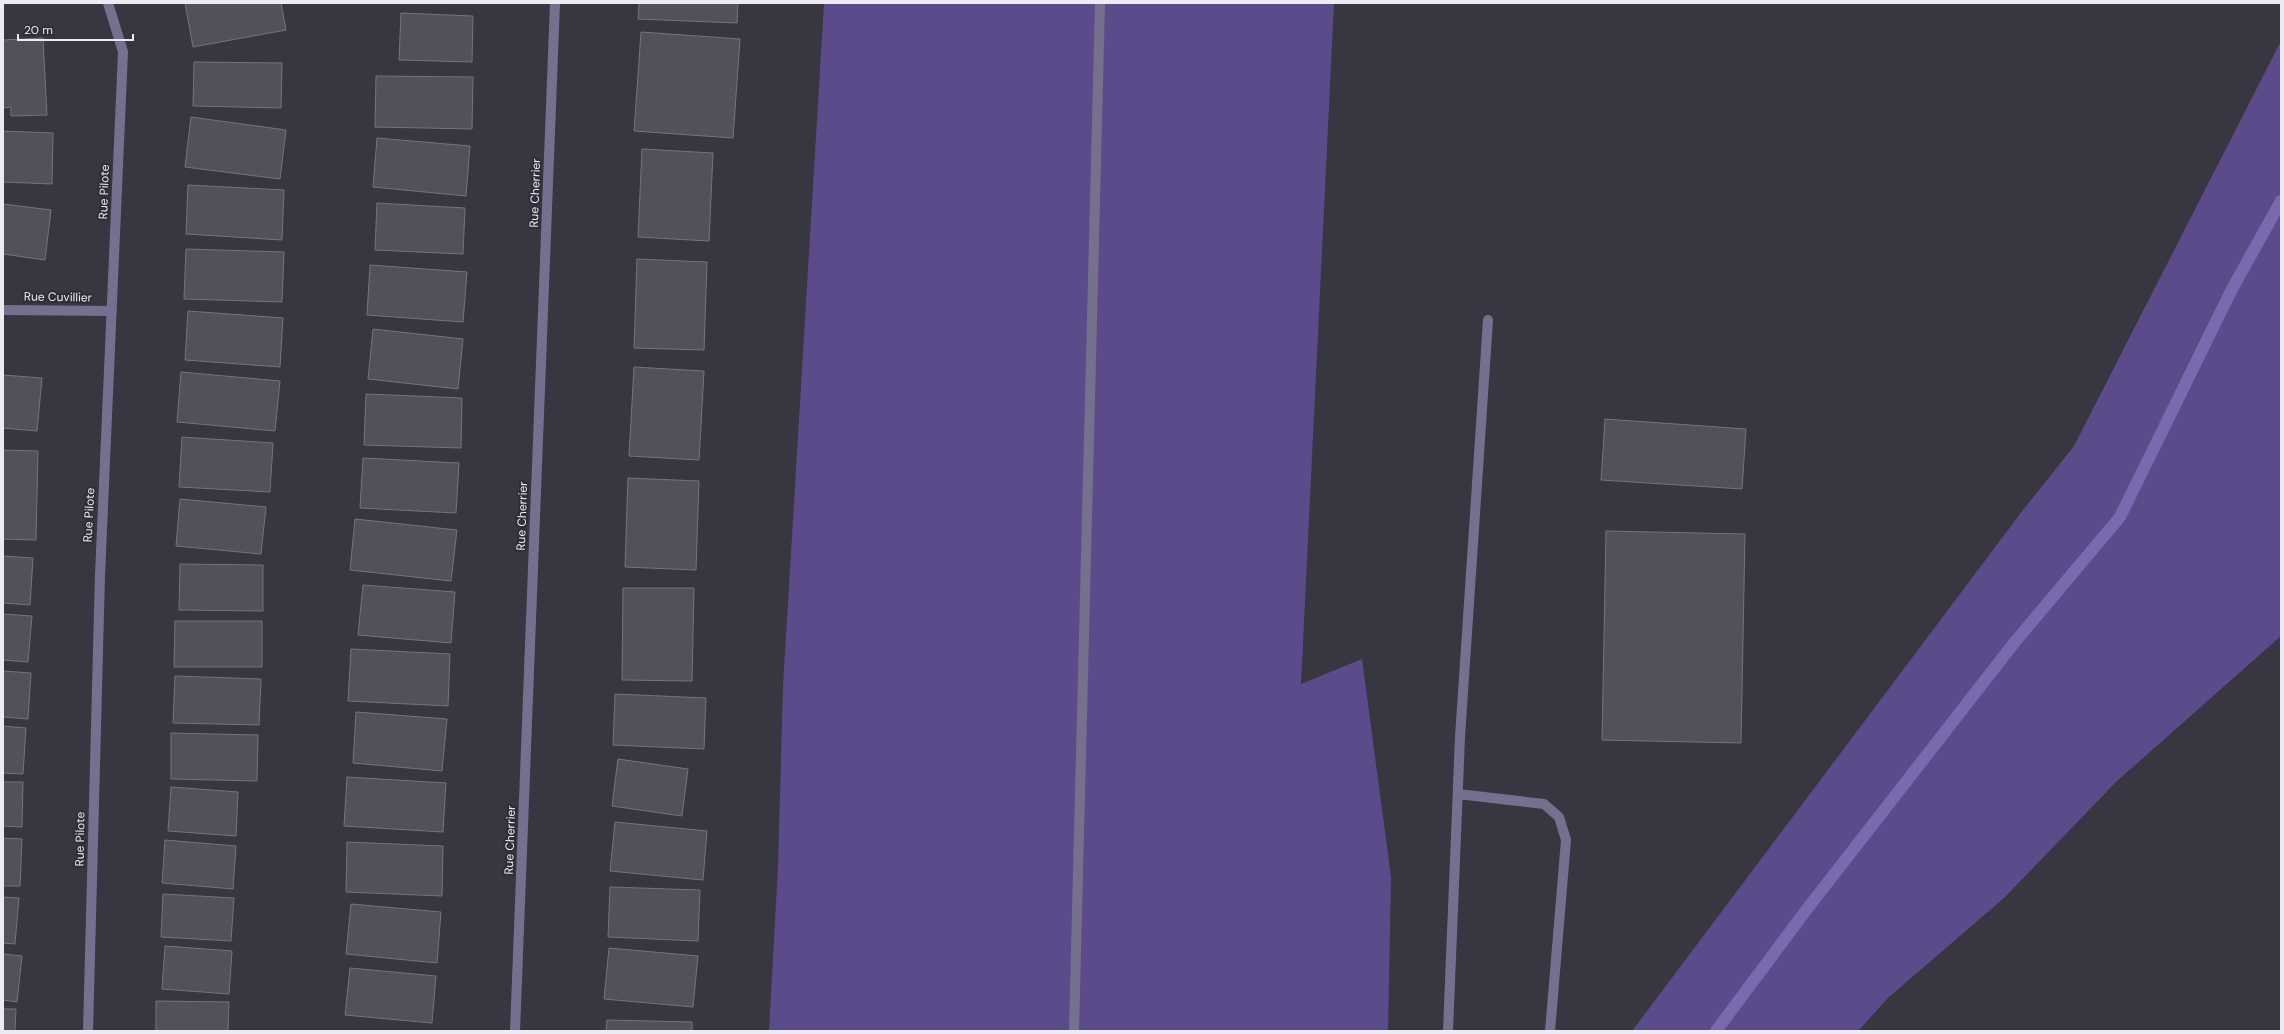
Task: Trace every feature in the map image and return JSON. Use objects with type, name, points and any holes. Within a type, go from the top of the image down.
[{"type":"street","name":"Rue Pilote","points":[[88,1031],[100,575],[123,52],[108,3]]},
{"type":"street","name":"Rue Cherrier","points":[[515,1031],[555,3]]},
{"type":"street","points":[[1074,1031],[1100,3]]},
{"type":"street","name":"Rue Cuvillier","points":[[3,310],[112,311]]},
{"type":"street","points":[[1448,1031],[1458,794],[1488,320]]},
{"type":"street","points":[[1458,794],[1544,804],[1558,818],[1566,840],[1550,1031]]},
{"type":"shaded area","points":[[824,3],[1334,3],[1301,684],[1362,659],[1391,877],[1388,1031],[769,1031],[778,867],[783,686]]},
{"type":"shaded area","points":[[2281,41],[2281,636],[2117,781],[2004,898],[1889,997],[1858,1031],[1632,1031],[2023,510],[2074,446]]},
{"type":"building","points":[[185,3],[281,3],[286,30],[193,47]]},
{"type":"building","points":[[639,3],[738,3],[737,23],[638,19]]},
{"type":"building","points":[[401,13],[473,16],[472,62],[399,60]]},
{"type":"building","points":[[641,32],[740,39],[733,138],[634,131]]},
{"type":"building","points":[[43,38],[47,115],[11,116],[11,107],[3,108],[3,40]]},
{"type":"building","points":[[194,62],[282,63],[281,108],[193,106]]},
{"type":"building","points":[[376,76],[473,77],[472,129],[375,127]]},
{"type":"building","points":[[191,117],[286,130],[280,179],[185,167]]},
{"type":"building","points":[[3,131],[53,133],[52,184],[3,182]]},
{"type":"building","points":[[377,138],[470,146],[466,196],[373,187]]},
{"type":"building","points":[[642,149],[713,153],[709,241],[638,237]]},
{"type":"building","points":[[188,185],[284,190],[282,240],[186,234]]},
{"type":"building","points":[[377,203],[465,208],[463,254],[375,250]]},
{"type":"building","points":[[3,204],[51,210],[45,260],[3,254]]},
{"type":"building","points":[[186,249],[284,252],[282,302],[184,299]]},
{"type":"building","points":[[637,259],[707,262],[704,350],[634,348]]},
{"type":"building","points":[[370,265],[467,272],[463,322],[367,315]]},
{"type":"building","points":[[188,311],[283,318],[280,367],[185,360]]},
{"type":"building","points":[[373,329],[463,339],[458,389],[368,379]]},
{"type":"building","points":[[634,367],[704,371],[699,460],[629,456]]},
{"type":"building","points":[[181,372],[280,381],[275,431],[177,422]]},
{"type":"building","points":[[3,375],[42,378],[37,431],[3,428]]},
{"type":"building","points":[[366,394],[462,398],[461,448],[364,445]]},
{"type":"building","points":[[1605,419],[1746,429],[1742,489],[1601,480]]},
{"type":"building","points":[[182,437],[273,443],[270,492],[179,487]]},
{"type":"building","points":[[3,450],[38,451],[36,540],[3,539]]},
{"type":"building","points":[[363,458],[459,463],[456,513],[360,508]]},
{"type":"building","points":[[628,478],[699,481],[696,570],[625,567]]},
{"type":"building","points":[[180,499],[266,507],[261,554],[176,546]]},
{"type":"building","points":[[355,519],[457,530],[451,581],[350,570]]},
{"type":"building","points":[[1606,531],[1745,534],[1741,743],[1602,740]]},
{"type":"building","points":[[3,556],[33,558],[30,605],[3,603]]},
{"type":"building","points":[[180,564],[263,565],[263,611],[179,610]]},
{"type":"building","points":[[363,585],[455,592],[451,643],[358,635]]},
{"type":"building","points":[[623,588],[694,588],[692,681],[622,680]]},
{"type":"building","points":[[3,614],[32,616],[28,662],[3,660]]},
{"type":"building","points":[[175,621],[262,621],[262,667],[174,667]]},
{"type":"building","points":[[351,649],[450,654],[448,706],[348,701]]},
{"type":"building","points":[[3,671],[31,673],[28,719],[3,717]]},
{"type":"building","points":[[175,676],[261,679],[259,725],[173,723]]},
{"type":"building","points":[[615,694],[706,698],[704,749],[613,745]]},
{"type":"building","points":[[356,712],[447,719],[442,771],[353,763]]},
{"type":"building","points":[[3,726],[26,728],[23,774],[3,773]]},
{"type":"building","points":[[171,733],[258,735],[257,781],[171,779]]},
{"type":"building","points":[[618,759],[688,769],[682,816],[612,806]]},
{"type":"building","points":[[347,777],[446,783],[443,832],[344,826]]},
{"type":"building","points":[[3,782],[23,782],[22,827],[3,826]]},
{"type":"building","points":[[171,787],[238,792],[236,836],[168,831]]},
{"type":"building","points":[[615,822],[707,831],[703,880],[610,871]]},
{"type":"building","points":[[3,838],[22,839],[20,886],[3,886]]},
{"type":"building","points":[[165,840],[236,846],[233,889],[162,883]]},
{"type":"building","points":[[347,842],[443,846],[442,896],[346,892]]},
{"type":"building","points":[[610,887],[700,890],[698,941],[608,937]]},
{"type":"building","points":[[163,894],[234,898],[231,941],[161,937]]},
{"type":"building","points":[[3,897],[19,898],[15,944],[3,943]]},
{"type":"building","points":[[351,904],[441,912],[437,963],[346,954]]},
{"type":"building","points":[[165,946],[232,951],[229,994],[162,989]]},
{"type":"building","points":[[609,948],[698,956],[693,1007],[604,999]]},
{"type":"building","points":[[3,954],[22,956],[17,1002],[3,1000]]},
{"type":"building","points":[[350,968],[436,976],[432,1023],[345,1015]]},
{"type":"building","points":[[156,1001],[229,1002],[228,1031],[156,1031]]},
{"type":"building","points":[[3,1009],[16,1009],[15,1031],[3,1031]]},
{"type":"building","points":[[607,1020],[692,1022],[692,1031],[606,1031]]},
{"type":"waterway","points":[[1716,1031],[1807,909],[2014,643],[2120,517],[2232,289],[2281,201]]}]
